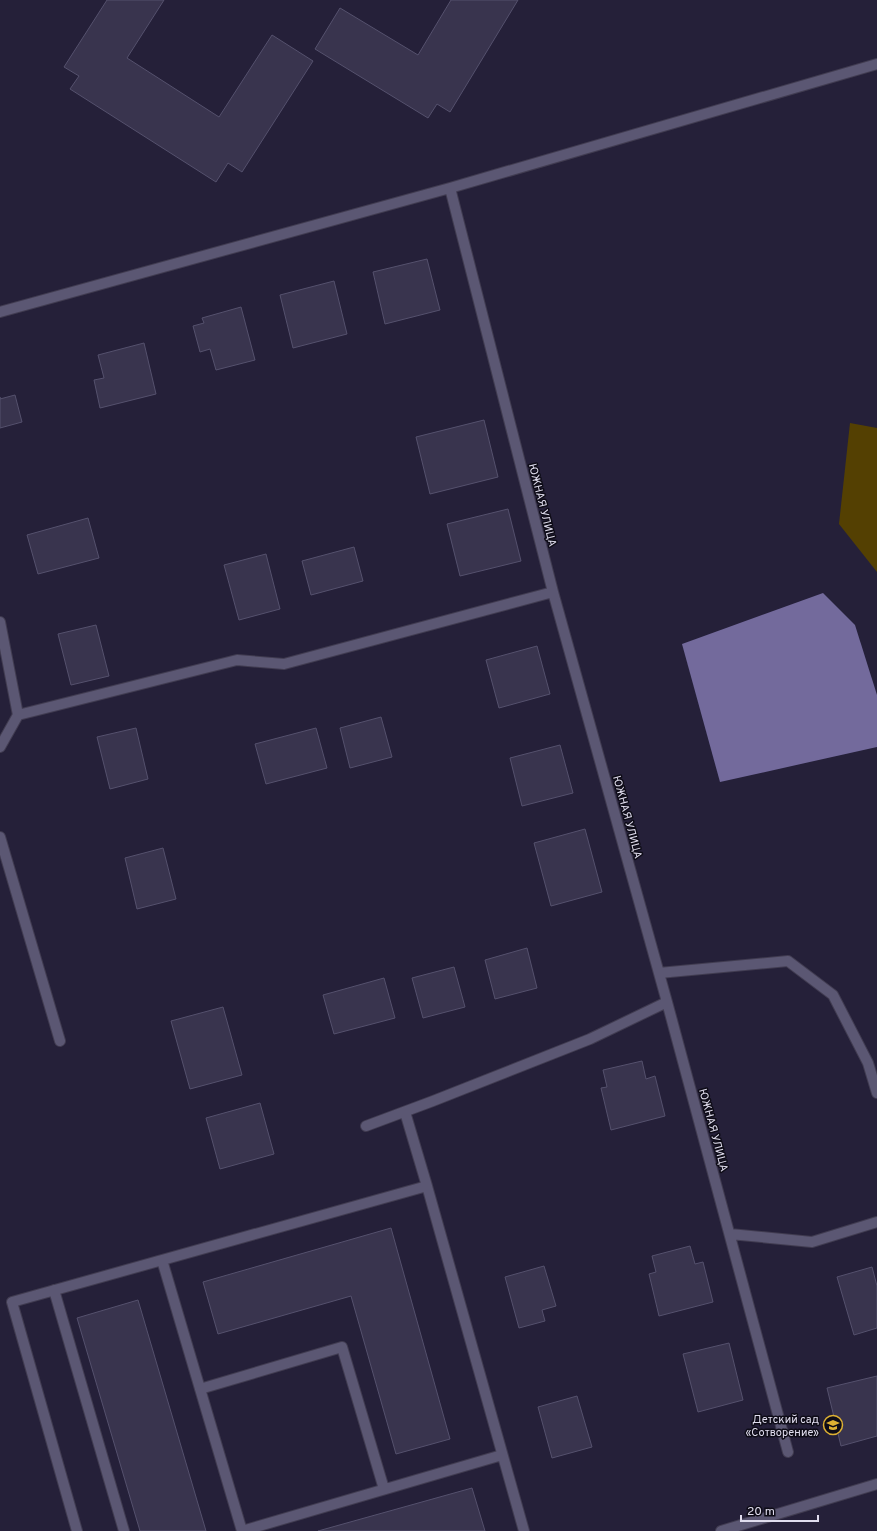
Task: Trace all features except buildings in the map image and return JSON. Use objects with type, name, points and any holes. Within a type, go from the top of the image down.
[{"type":"street","points":[[0,312],[450,188],[877,64]]},
{"type":"street","name":"ЮЖНАЯ УЛИЦА","points":[[450,188],[553,592],[667,1002],[788,1452]]},
{"type":"street","points":[[18,715],[237,660],[284,664],[553,592]]},
{"type":"street","points":[[0,622],[18,715],[0,747]]},
{"type":"street","points":[[0,837],[60,1041]]},
{"type":"street","points":[[659,973],[788,961],[833,995],[868,1063],[877,1093]]},
{"type":"street","points":[[366,1126],[406,1112],[590,1039],[667,1002]]},
{"type":"street","points":[[406,1112],[524,1531]]},
{"type":"street","points":[[77,1531],[12,1302],[426,1186]]},
{"type":"street","points":[[730,1234],[812,1242],[877,1222]]},
{"type":"street","points":[[162,1260],[242,1531],[502,1455]]},
{"type":"street","points":[[54,1290],[124,1531]]},
{"type":"street","points":[[200,1389],[342,1347],[384,1489]]},
{"type":"street","points":[[721,1531],[877,1484]]},
{"type":"shaded area","points":[[850,423],[877,428],[877,572],[839,524]]},
{"type":"shaded area","points":[[823,593],[855,625],[877,695],[877,747],[720,782],[682,644]]},
{"type":"place","name":"Детский сад «Сотворение»","points":[[833,1425]]}]
